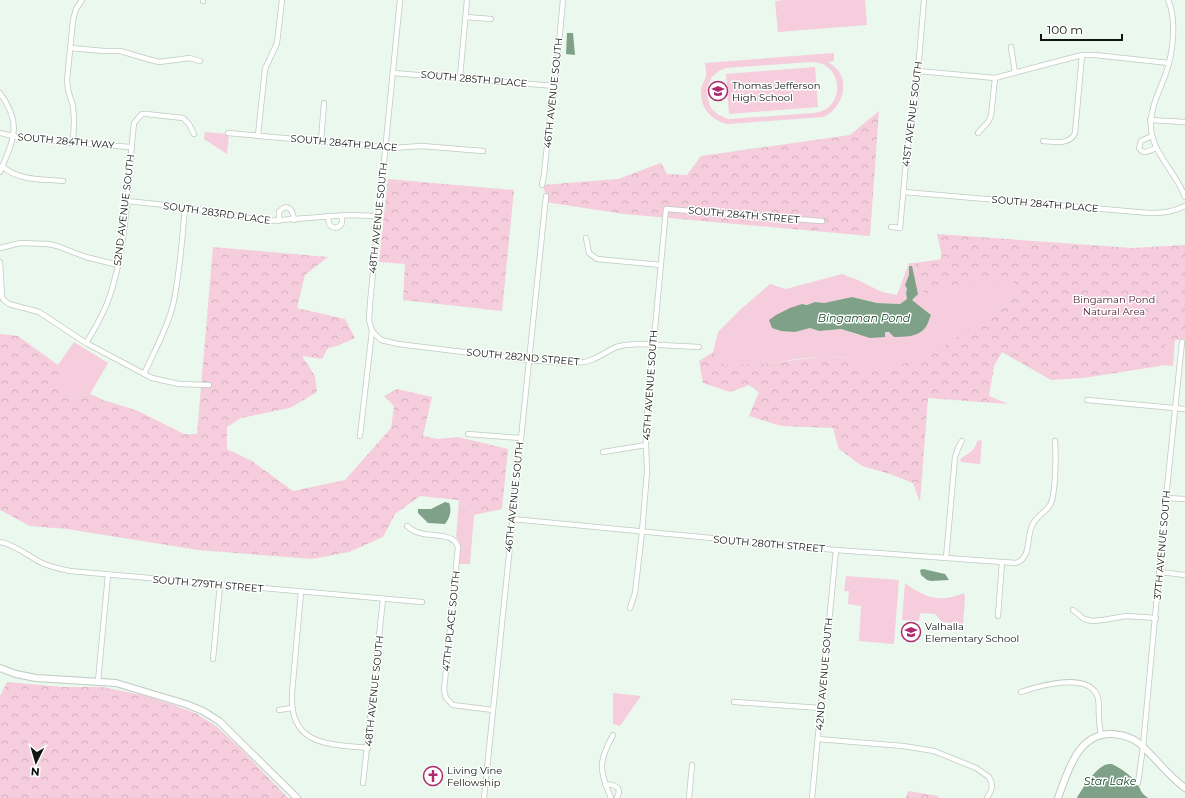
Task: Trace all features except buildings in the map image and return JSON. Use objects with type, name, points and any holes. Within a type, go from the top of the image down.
[{"type":"street","points":[[73,143],[73,106],[68,90],[67,80],[73,20],[76,9],[82,0]]},
{"type":"street","points":[[258,135],[265,69],[277,43],[282,0]]},
{"type":"street","name":"48TH AVENUE SOUTH","points":[[360,436],[372,331],[369,312],[400,0]]},
{"type":"street","points":[[460,77],[468,0]]},
{"type":"street","name":"46TH AVENUE SOUTH","points":[[542,185],[550,117],[556,86],[562,0]]},
{"type":"street","name":"41ST AVENUE SOUTH","points":[[891,227],[900,228],[908,130],[915,106],[924,0]]},
{"type":"street","points":[[1168,0],[1172,14],[1173,32],[1169,63],[1150,120],[1152,136],[1156,148],[1161,158],[1174,175],[1185,197]]},
{"type":"street","points":[[466,17],[491,19]]},
{"type":"street","points":[[1011,47],[1015,73]]},
{"type":"street","points":[[70,48],[120,51],[159,62],[190,58],[200,61]]},
{"type":"street","points":[[918,71],[995,78],[1082,55],[1169,63]]},
{"type":"street","points":[[1043,142],[1064,142],[1073,138],[1075,133],[1082,55]]},
{"type":"street","name":"SOUTH 285TH PLACE","points":[[393,72],[556,86]]},
{"type":"street","points":[[978,133],[988,122],[991,116],[995,78]]},
{"type":"street","points":[[0,93],[10,108],[13,121],[10,148],[0,172]]},
{"type":"street","points":[[321,141],[324,103]]},
{"type":"street","name":"52ND AVENUE SOUTH","points":[[86,344],[107,303],[118,265],[127,202],[134,123],[136,119],[142,114],[179,116],[187,121],[194,134]]},
{"type":"street","points":[[1150,120],[1185,122]]},
{"type":"street","name":"SOUTH 284TH WAY","points":[[0,133],[12,136],[73,143],[132,146]]},
{"type":"street","name":"SOUTH 284TH PLACE","points":[[228,133],[398,148],[422,146],[483,151]]},
{"type":"street","points":[[1152,136],[1141,141],[1138,145],[1139,148],[1145,152],[1156,148]]},
{"type":"street","points":[[2,166],[17,176],[63,181]]},
{"type":"street","name":"SOUTH 284TH PLACE","points":[[904,192],[1149,213],[1173,211],[1185,206]]},
{"type":"street","name":"46TH AVENUE SOUTH","points":[[484,798],[546,196]]},
{"type":"street","name":"SOUTH 283RD PLACE","points":[[127,202],[185,207],[267,221],[294,220],[328,216],[378,216]]},
{"type":"street","points":[[144,374],[162,334],[177,286],[185,207]]},
{"type":"street","points":[[279,221],[279,212],[286,207],[293,211],[294,220]]},
{"type":"street","name":"SOUTH 284TH STREET","points":[[666,209],[822,221]]},
{"type":"street","name":"45TH AVENUE SOUTH","points":[[630,608],[635,592],[648,472],[646,445],[653,345],[666,209]]},
{"type":"street","points":[[328,216],[329,224],[336,228],[342,223],[342,216]]},
{"type":"street","points":[[586,238],[589,253],[597,259],[661,265]]},
{"type":"street","points":[[0,248],[20,243],[48,244],[86,257],[118,265]]},
{"type":"street","points":[[0,262],[1,292],[4,300],[9,304],[39,312],[86,344],[144,374],[162,381],[179,384],[209,385]]},
{"type":"street","name":"SOUTH 282ND STREET","points":[[372,331],[381,340],[398,344],[528,360],[568,363],[585,362],[594,359],[616,347],[625,345],[699,348]]},
{"type":"street","name":"37TH AVENUE SOUTH","points":[[1138,783],[1156,618],[1166,498],[1182,342]]},
{"type":"street","points":[[1086,400],[1185,409]]},
{"type":"street","points":[[468,434],[520,438]]},
{"type":"street","points":[[946,558],[955,457],[962,441]]},
{"type":"street","name":"SOUTH 280TH STREET","points":[[512,519],[836,550],[1016,563],[1024,558],[1027,551],[1032,524],[1051,503],[1056,452],[1055,441]]},
{"type":"street","points":[[603,452],[646,445]]},
{"type":"street","points":[[1166,498],[1185,500]]},
{"type":"street","name":"47TH PLACE SOUTH","points":[[407,526],[419,533],[451,538],[456,542],[458,551],[444,695],[447,701],[453,705],[493,710]]},
{"type":"street","name":"SOUTH 279TH STREET","points":[[0,542],[14,546],[44,564],[70,571],[422,602]]},
{"type":"street","name":"42ND AVENUE SOUTH","points":[[812,798],[836,550]]},
{"type":"street","points":[[998,616],[1002,562]]},
{"type":"street","points":[[1160,572],[1185,574]]},
{"type":"street","points":[[98,681],[108,575]]},
{"type":"street","points":[[213,658],[220,585]]},
{"type":"street","points":[[301,592],[291,708],[294,718],[299,727],[308,736],[321,742],[368,748]]},
{"type":"street","name":"48TH AVENUE SOUTH","points":[[364,783],[383,599]]},
{"type":"street","points":[[1073,610],[1084,619],[1092,621],[1126,616],[1156,618]]},
{"type":"street","points":[[0,668],[16,674],[36,678],[116,683],[142,689],[202,711],[219,721],[297,798]]},
{"type":"street","points":[[1021,692],[1041,686],[1059,683],[1071,683],[1087,687],[1095,692],[1098,700],[1101,735]]},
{"type":"street","points":[[734,702],[821,708]]},
{"type":"street","points":[[279,710],[291,708]]},
{"type":"street","points":[[1058,798],[1074,757],[1084,745],[1101,735],[1110,734],[1126,736],[1134,740],[1171,777],[1185,788]]},
{"type":"street","points":[[611,798],[602,775],[602,761],[607,746],[613,735]]},
{"type":"street","points":[[818,739],[911,747],[934,751],[976,768],[989,777],[992,787],[991,793],[987,798]]},
{"type":"street","points":[[689,798],[692,765]]},
{"type":"street","points":[[605,784],[613,785],[618,788],[619,792],[617,798]]},
{"type":"green space","points":[[865,0],[867,25],[778,32],[775,1]]},
{"type":"green space","points":[[834,53],[834,61],[828,62],[835,67],[841,75],[843,81],[842,94],[833,110],[823,117],[728,124],[712,117],[708,113],[703,103],[701,91],[706,74],[705,63]],"holes":[[[813,62],[821,63],[826,66],[831,70],[837,81],[837,94],[831,105],[824,110],[814,113],[728,119],[717,114],[711,108],[707,96],[708,85],[712,77],[719,71],[726,68]]]},
{"type":"green space","points":[[815,67],[818,107],[729,114],[726,74]]},
{"type":"green space","points":[[879,111],[870,236],[624,214],[545,202],[546,194],[542,185],[618,179],[661,163],[667,174],[687,175],[701,156],[850,135]]},
{"type":"green space","points":[[205,132],[229,134],[227,154],[204,139]]},
{"type":"green space","points":[[388,179],[514,190],[502,311],[403,300],[405,264],[379,262]]},
{"type":"green space","points":[[937,234],[1132,248],[1185,245],[1185,339],[1166,341],[1160,366],[1083,378],[1051,380],[1002,352],[994,366],[989,396],[1008,404],[928,398],[920,502],[913,483],[890,474],[862,466],[839,449],[833,428],[781,426],[749,416],[759,392],[749,385],[730,392],[703,383],[699,361],[713,352],[725,365],[763,364],[827,356],[851,359],[866,368],[897,365],[928,358],[980,320],[998,310],[1014,296],[1014,282],[971,282],[924,294],[915,263],[943,259]]},
{"type":"green space","name":"Bingaman Pond Natural Area","points":[[943,234],[1176,328],[1173,366],[1084,360],[1014,293],[1014,296],[992,314],[984,397],[853,388],[855,362],[836,357],[811,357],[764,364],[724,365],[713,352],[718,332],[740,310],[770,284],[786,289],[842,274],[882,292],[897,295],[909,263],[915,263],[924,294],[938,290]],"holes":[[[909,266],[912,300],[931,315],[925,328],[917,334],[884,332],[858,335],[841,329],[819,331],[810,328],[795,332],[802,304],[807,305],[815,302],[824,303],[852,297],[877,303],[900,304],[907,299],[907,289],[905,285],[909,275]]]},
{"type":"green space","points":[[213,247],[328,257],[305,275],[297,308],[345,319],[355,338],[337,346],[328,348],[322,359],[302,356],[315,376],[317,392],[290,408],[241,418],[227,427],[227,449],[252,461],[293,491],[345,480],[391,428],[394,406],[384,396],[397,389],[432,397],[423,436],[438,439],[458,437],[508,449],[502,509],[474,515],[469,508],[458,500],[420,496],[395,514],[383,537],[349,552],[312,559],[198,550],[67,529],[30,526],[0,510],[0,334],[18,336],[58,365],[58,384],[73,398],[90,394],[106,401],[136,410],[184,434],[197,434]]},
{"type":"green space","points":[[74,342],[108,363],[90,394],[73,398],[57,384],[58,365]]},
{"type":"green space","points":[[982,440],[980,464],[961,462],[960,460],[963,457],[972,451],[977,441]]},
{"type":"green space","points":[[459,501],[469,508],[474,515],[470,564],[459,564],[461,546],[456,537]]},
{"type":"green space","points":[[846,576],[899,580],[894,644],[859,641],[861,606],[848,604],[849,591],[844,591]]},
{"type":"green space","points":[[905,583],[919,592],[933,597],[947,598],[964,593],[963,624],[942,622],[935,614],[920,613],[919,621],[902,620]]},
{"type":"green space","points":[[7,682],[64,687],[102,687],[142,695],[197,714],[216,726],[241,749],[288,798],[0,798],[0,696]]},
{"type":"green space","points":[[613,693],[641,696],[620,726],[613,724]]},
{"type":"green space","points":[[908,791],[939,796],[938,798],[906,798]]},
{"type":"water","points":[[567,33],[573,33],[575,55],[566,54]]},
{"type":"water","name":"Bingaman Pond","points":[[909,266],[912,266],[918,294],[912,300],[931,315],[926,327],[919,333],[911,336],[894,337],[889,332],[885,332],[885,337],[870,338],[841,329],[819,331],[810,328],[795,332],[781,331],[772,328],[769,320],[790,308],[802,304],[807,305],[815,302],[824,303],[852,297],[877,303],[900,304],[907,299],[907,289],[905,285],[909,275]]},
{"type":"water","points":[[445,502],[449,503],[450,511],[449,517],[445,524],[428,523],[418,513],[418,509],[431,509]]},
{"type":"water","points":[[923,569],[945,574],[949,580],[927,580],[921,575],[920,570]]},
{"type":"water","name":"Star Lake","points":[[1112,764],[1130,776],[1138,785],[1142,793],[1148,798],[1077,798],[1085,785],[1100,768],[1104,765]]},
{"type":"place","name":"Thomas Jefferson High School","points":[[718,91]]},
{"type":"place","name":"Valhalla Elementary School","points":[[911,632]]},
{"type":"place","name":"Living Vine Fellowship","points":[[433,776]]}]
